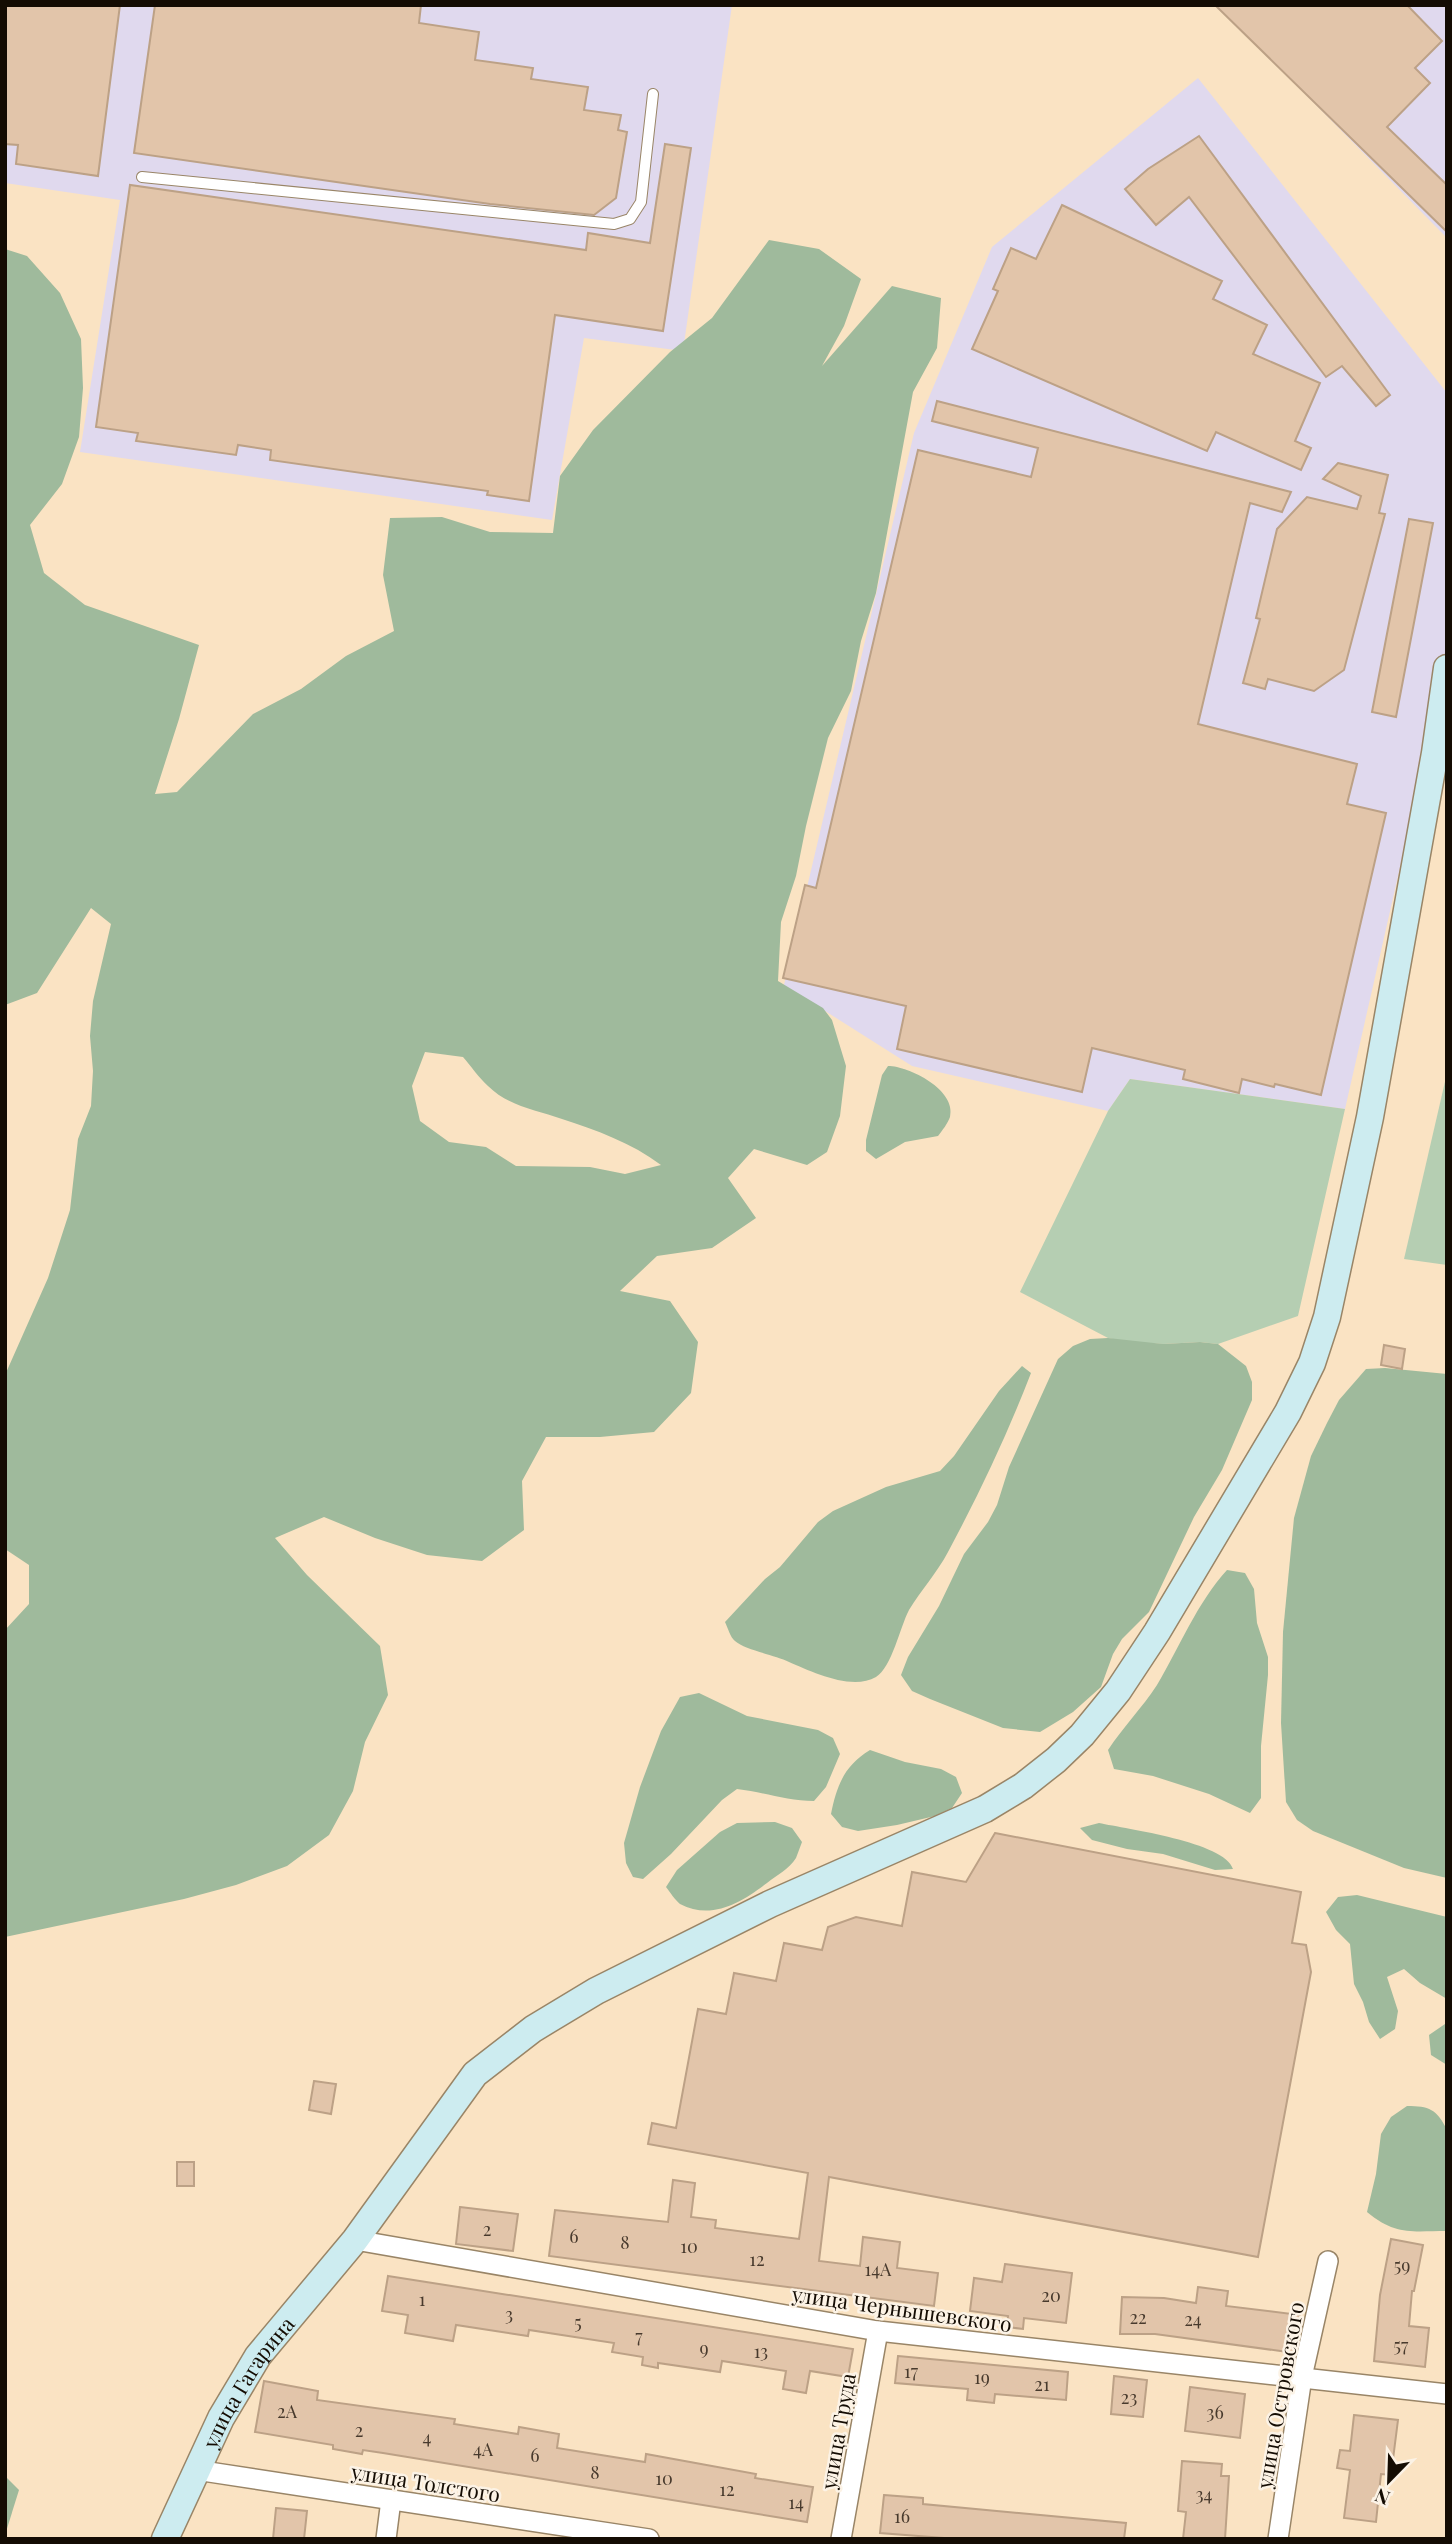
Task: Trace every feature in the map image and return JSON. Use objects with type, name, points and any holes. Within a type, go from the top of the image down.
[{"type":"street","name":"улица Гагарина","points":[[165,2539],[221,2418],[258,2356],[355,2240],[475,2074],[533,2029],[596,1991],[770,1904],[985,1809],[1023,1786],[1056,1760],[1082,1735],[1118,1691],[1157,1632],[1288,1412],[1312,1363],[1336,1280],[1370,1117],[1435,752],[1447,668]]},
{"type":"street","name":"улица Чернышевского","points":[[355,2240],[878,2332],[1447,2394]]},
{"type":"street","name":"улица Островского","points":[[1278,2539],[1302,2377],[1328,2261]]},
{"type":"street","name":"улица Труда","points":[[841,2539],[878,2332]]},
{"type":"street","name":"улица Толстого","points":[[196,2470],[649,2539]]},
{"type":"street","points":[[386,2539],[391,2500]]},
{"type":"lane","points":[[142,177],[614,224],[630,219],[641,202],[653,94]]},
{"type":"shaded area","points":[[5,5],[732,5],[683,351],[584,338],[552,520],[80,452],[120,200],[5,183]]},
{"type":"shaded area","points":[[1218,5],[1447,5],[1447,238]]},
{"type":"shaded area","points":[[1198,78],[1447,393],[1447,661],[1345,1109],[1130,1079],[1108,1111],[912,1066],[784,985],[914,433],[992,247]]},
{"type":"green space","points":[[769,240],[819,249],[861,279],[844,326],[822,366],[892,286],[941,298],[937,348],[913,392],[876,593],[861,641],[851,691],[828,738],[796,876],[781,922],[778,981],[823,1008],[832,1020],[846,1066],[840,1116],[827,1152],[807,1165],[754,1149],[728,1178],[756,1218],[712,1248],[657,1256],[620,1291],[670,1301],[698,1342],[691,1393],[654,1432],[600,1437],[546,1437],[522,1481],[524,1530],[482,1561],[427,1555],[324,1517],[275,1538],[307,1575],[380,1646],[388,1695],[365,1742],[353,1791],[329,1835],[287,1866],[236,1885],[184,1899],[5,1937],[5,1630],[29,1604],[29,1565],[5,1549],[5,1375],[48,1278],[70,1210],[78,1139],[91,1106],[93,1071],[90,1036],[93,1001],[111,924],[91,908],[37,993],[5,1005],[5,249],[27,256],[60,293],[81,339],[83,388],[79,437],[62,484],[30,525],[44,573],[85,605],[199,645],[155,794],[177,792],[253,714],[301,689],[346,656],[394,631],[383,575],[390,518],[442,517],[490,532],[553,533],[560,476],[593,430],[670,352],[712,318]],"holes":[[[425,1052],[463,1057],[485,1083],[504,1098],[613,1138],[661,1165],[625,1174],[590,1167],[516,1166],[486,1147],[449,1142],[420,1121],[412,1086]]]},
{"type":"green space","points":[[888,1066],[908,1070],[930,1081],[946,1098],[950,1117],[938,1136],[905,1142],[876,1159],[866,1151],[866,1140],[882,1075]]},
{"type":"green space","points":[[1447,1073],[1447,1265],[1404,1259]]},
{"type":"green space","points":[[1130,1079],[1345,1109],[1298,1316],[1218,1344],[1126,1342],[1108,1338],[1020,1292],[1108,1111]]},
{"type":"green space","points":[[1108,1338],[1163,1344],[1218,1344],[1246,1366],[1252,1382],[1252,1400],[1222,1470],[1194,1517],[1149,1612],[1122,1639],[1113,1654],[1101,1687],[1073,1712],[1040,1732],[1003,1728],[912,1691],[901,1675],[908,1657],[939,1606],[964,1554],[997,1505],[1009,1467],[1058,1359],[1073,1346],[1090,1339]]},
{"type":"green space","points":[[1022,1366],[1031,1373],[992,1464],[944,1560],[909,1610],[882,1672],[866,1681],[844,1681],[809,1671],[746,1647],[733,1639],[725,1622],[765,1579],[780,1567],[818,1522],[833,1511],[886,1487],[940,1471],[954,1456],[999,1391]]},
{"type":"green space","points":[[1385,1368],[1447,1374],[1447,1878],[1404,1868],[1313,1831],[1297,1820],[1286,1802],[1281,1723],[1283,1632],[1294,1518],[1311,1456],[1339,1400],[1366,1369]]},
{"type":"green space","points":[[1227,1570],[1245,1573],[1254,1589],[1257,1623],[1268,1657],[1261,1746],[1261,1798],[1250,1813],[1209,1794],[1153,1776],[1114,1769],[1108,1750],[1157,1685],[1198,1611]]},
{"type":"green space","points":[[699,1693],[747,1716],[818,1730],[833,1738],[840,1754],[826,1787],[814,1801],[737,1789],[722,1800],[671,1854],[643,1879],[633,1877],[626,1863],[624,1843],[640,1787],[661,1731],[680,1697]]},
{"type":"green space","points":[[870,1750],[905,1762],[941,1769],[956,1777],[962,1793],[952,1808],[935,1816],[858,1831],[842,1827],[831,1814],[839,1785],[854,1763]]},
{"type":"green space","points":[[775,1822],[792,1828],[802,1842],[796,1858],[783,1872],[747,1897],[726,1907],[704,1911],[680,1904],[666,1887],[677,1870],[720,1832],[737,1823]]},
{"type":"green space","points":[[1099,1823],[1194,1844],[1213,1851],[1233,1869],[1215,1870],[1163,1854],[1092,1840],[1080,1828]]},
{"type":"green space","points":[[1357,1895],[1447,1917],[1447,1999],[1420,1983],[1404,1969],[1387,1977],[1398,2011],[1395,2029],[1380,2039],[1369,2022],[1354,1984],[1350,1944],[1336,1930],[1326,1912],[1338,1897]]},
{"type":"green space","points":[[1445,2024],[1447,2065],[1431,2055],[1429,2035]]},
{"type":"green space","points":[[1407,2106],[1432,2110],[1440,2117],[1447,2130],[1447,2231],[1396,2229],[1367,2212],[1376,2174],[1381,2134],[1391,2117]]},
{"type":"green space","points":[[5,2476],[19,2490],[5,2535]]},
{"type":"building","points":[[5,5],[120,5],[98,176],[16,164],[18,145],[5,144]]},
{"type":"building","points":[[155,5],[421,5],[419,23],[479,32],[475,60],[533,68],[531,79],[588,87],[584,110],[621,115],[618,130],[627,132],[616,198],[594,215],[490,204],[134,153]]},
{"type":"building","points":[[1215,5],[1407,5],[1442,41],[1415,68],[1430,83],[1387,127],[1447,185],[1447,232]]},
{"type":"building","points":[[1199,136],[1390,395],[1376,406],[1342,366],[1326,377],[1189,197],[1156,225],[1125,189],[1148,169]]},
{"type":"building","points":[[665,144],[691,148],[663,331],[555,315],[529,501],[487,495],[488,491],[270,460],[271,450],[238,445],[236,455],[136,441],[138,433],[96,427],[130,185],[586,250],[588,233],[650,243]]},
{"type":"building","points":[[1062,205],[1222,281],[1213,299],[1267,325],[1253,354],[1320,383],[1295,441],[1311,448],[1301,470],[1216,432],[1207,451],[972,349],[998,291],[993,289],[1011,248],[1036,259]]},
{"type":"building","points":[[937,401],[1291,492],[1282,512],[1250,503],[1198,724],[1357,764],[1347,804],[1386,813],[1321,1095],[1242,1079],[1239,1093],[1183,1079],[1185,1070],[1092,1048],[1082,1092],[897,1049],[906,1006],[783,978],[805,885],[816,888],[918,450],[1031,477],[1038,448],[932,421]]},
{"type":"building","points":[[1338,463],[1388,475],[1379,513],[1385,514],[1344,670],[1314,691],[1268,679],[1265,689],[1243,683],[1260,619],[1256,618],[1277,529],[1307,497],[1357,509],[1361,496],[1323,479]]},
{"type":"building","points":[[1409,519],[1433,523],[1396,717],[1372,712]]},
{"type":"building","points":[[1384,1345],[1405,1349],[1402,1369],[1381,1365]]},
{"type":"building","points":[[995,1833],[1301,1892],[1292,1943],[1306,1945],[1311,1972],[1258,2257],[829,2177],[819,2261],[860,2266],[863,2237],[900,2242],[897,2268],[938,2273],[934,2306],[549,2256],[555,2210],[668,2222],[673,2180],[695,2183],[691,2217],[716,2220],[715,2228],[799,2239],[808,2173],[648,2144],[652,2123],[676,2128],[698,2009],[726,2014],[734,1973],[776,1981],[784,1943],[822,1950],[828,1927],[856,1917],[902,1926],[912,1872],[966,1882]]},
{"type":"building","points":[[314,2081],[336,2084],[331,2114],[309,2110]]},
{"type":"building","points":[[177,2162],[194,2162],[194,2186],[177,2186]]},
{"type":"building","points":[[460,2207],[518,2214],[513,2251],[456,2244]]},
{"type":"building","points":[[1391,2239],[1423,2245],[1412,2291],[1409,2326],[1429,2328],[1425,2367],[1374,2361],[1380,2295]]},
{"type":"building","points":[[1005,2264],[1072,2273],[1066,2323],[1024,2318],[1023,2329],[1007,2327],[1008,2316],[970,2311],[974,2278],[1002,2282]]},
{"type":"building","points":[[388,2276],[853,2349],[848,2377],[810,2371],[806,2393],[783,2389],[786,2371],[722,2361],[720,2372],[658,2363],[658,2368],[642,2365],[643,2357],[612,2352],[614,2343],[529,2330],[528,2336],[456,2325],[453,2341],[405,2333],[408,2315],[382,2311]]},
{"type":"building","points":[[1198,2287],[1228,2291],[1226,2306],[1300,2315],[1295,2353],[1155,2334],[1120,2334],[1122,2297],[1164,2298],[1196,2303]]},
{"type":"building","points":[[898,2356],[1068,2372],[1066,2400],[995,2394],[994,2403],[967,2400],[968,2389],[895,2383]]},
{"type":"building","points":[[1114,2376],[1147,2380],[1143,2417],[1111,2414]]},
{"type":"building","points":[[264,2381],[318,2391],[317,2400],[455,2419],[454,2424],[518,2434],[519,2427],[559,2434],[557,2448],[645,2462],[646,2454],[756,2474],[755,2478],[813,2487],[807,2522],[383,2453],[363,2450],[362,2454],[333,2449],[333,2445],[255,2432]]},
{"type":"building","points":[[1190,2387],[1245,2394],[1240,2438],[1185,2431]]},
{"type":"building","points":[[1354,2415],[1398,2420],[1391,2475],[1381,2474],[1376,2522],[1344,2518],[1350,2470],[1337,2468],[1340,2450],[1350,2451]]},
{"type":"building","points":[[1182,2461],[1222,2464],[1221,2476],[1229,2476],[1225,2539],[1183,2539],[1186,2512],[1178,2511]]},
{"type":"building","points":[[884,2495],[923,2498],[923,2504],[1126,2523],[1124,2539],[957,2539],[880,2533]]},
{"type":"building","points":[[276,2508],[307,2511],[304,2539],[273,2539]]}]
